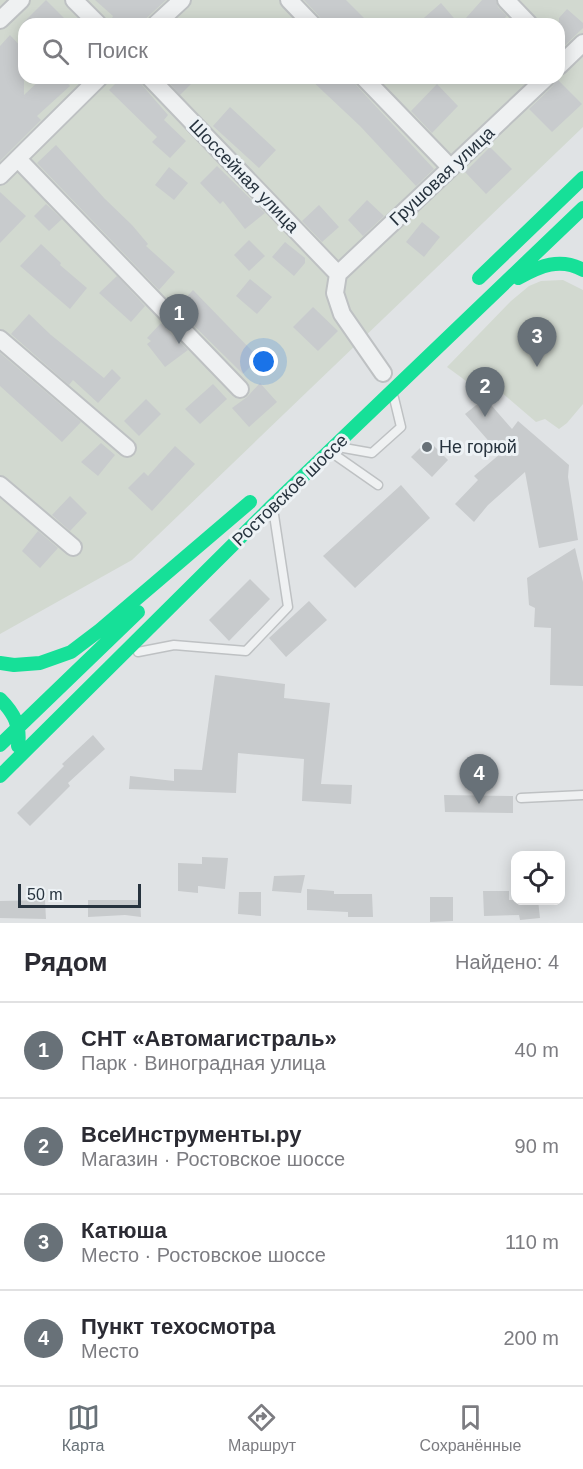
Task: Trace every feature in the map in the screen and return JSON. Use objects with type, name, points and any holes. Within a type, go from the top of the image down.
[{"type":"main road","points":[[472,285],[583,178]]},
{"type":"main road","name":"Ростовское шоссе","points":[[4,772],[272,506],[583,208]]},
{"type":"main road","points":[[494,292],[534,268],[549,263],[564,262],[583,270]]},
{"type":"main road","name":"Ростовское шоссе","points":[[0,663],[14,665],[40,663],[71,652],[100,630],[254,498],[0,745]]},
{"type":"main road","points":[[0,699],[20,726],[20,739],[4,772]]},
{"type":"main road","points":[[0,728],[44,722],[62,715]]},
{"type":"street","points":[[0,20],[21,0]]},
{"type":"street","points":[[74,0],[92,18]]},
{"type":"street","points":[[162,18],[182,0]]},
{"type":"street","points":[[289,0],[306,18]]},
{"type":"street","points":[[506,0],[523,18]]},
{"type":"street","points":[[565,57],[583,43]]},
{"type":"street","points":[[0,176],[93,84]]},
{"type":"street","name":"Шоссейная улица","points":[[156,84],[338,274]]},
{"type":"street","points":[[370,84],[450,167]]},
{"type":"street","name":"Грушовая улица","points":[[338,274],[540,84]]},
{"type":"street","points":[[18,159],[240,389]]},
{"type":"street","points":[[338,274],[335,293],[342,314],[382,373]]},
{"type":"street","points":[[0,339],[127,448]]},
{"type":"street","points":[[0,485],[73,547]]},
{"type":"lane","points":[[332,449],[372,453],[397,432],[401,427],[393,391]]},
{"type":"lane","points":[[332,449],[378,485]]},
{"type":"lane","points":[[123,655],[174,645],[246,651],[288,607],[272,506]]},
{"type":"lane","points":[[520,798],[583,795]]},
{"type":"shaded area","points":[[0,0],[583,0],[583,127],[132,560],[0,634]]},
{"type":"shaded area","points":[[563,280],[583,290],[583,404],[559,429],[545,419],[536,422],[487,380],[477,389],[447,367],[511,301],[529,286],[541,281]]},
{"type":"building","points":[[46,0],[64,18],[28,18]]},
{"type":"building","points":[[95,0],[166,0],[146,18],[112,18],[113,16]]},
{"type":"building","points":[[304,0],[346,0],[364,18],[320,18]]},
{"type":"building","points":[[482,0],[496,0],[498,7],[507,16],[505,18],[466,18]]},
{"type":"building","points":[[441,3],[454,18],[424,18]]},
{"type":"building","points":[[567,9],[583,23],[583,28],[565,45],[565,18],[559,18]]},
{"type":"building","points":[[10,35],[18,44],[18,84],[24,84],[24,95],[36,84],[68,84],[70,86],[37,116],[41,120],[0,161],[0,46]]},
{"type":"building","points":[[115,84],[142,84],[168,115],[164,120],[186,141],[170,158],[152,142],[157,137],[109,90]]},
{"type":"building","points":[[170,84],[191,84],[180,95]]},
{"type":"building","points":[[315,84],[356,84],[434,169],[416,186],[360,126]]},
{"type":"building","points":[[437,84],[458,106],[432,133],[411,111]]},
{"type":"building","points":[[562,84],[582,104],[552,132],[529,109],[553,86]]},
{"type":"building","points":[[230,107],[276,150],[259,168],[213,126]]},
{"type":"building","points":[[56,145],[132,225],[148,244],[146,246],[175,272],[159,290],[37,163]]},
{"type":"building","points":[[490,147],[512,169],[486,194],[465,172]]},
{"type":"building","points":[[217,166],[265,213],[245,229],[223,201],[220,204],[200,183]]},
{"type":"building","points":[[169,167],[188,183],[174,200],[155,185]]},
{"type":"building","points":[[0,192],[26,216],[0,243]]},
{"type":"building","points":[[367,200],[384,216],[363,236],[348,220]]},
{"type":"building","points":[[46,204],[62,219],[49,231],[34,216]]},
{"type":"building","points":[[319,205],[339,227],[322,242],[302,221]]},
{"type":"building","points":[[422,222],[440,237],[424,257],[406,242]]},
{"type":"building","points":[[249,240],[265,256],[249,271],[234,255]]},
{"type":"building","points":[[285,242],[305,258],[305,263],[294,276],[272,257]]},
{"type":"building","points":[[41,244],[61,263],[60,265],[87,288],[70,309],[20,266]]},
{"type":"building","points":[[117,276],[145,306],[131,322],[99,293]]},
{"type":"building","points":[[250,279],[272,297],[257,314],[236,296]]},
{"type":"building","points":[[193,290],[259,358],[243,374],[176,308]]},
{"type":"building","points":[[313,307],[338,331],[318,351],[293,327]]},
{"type":"building","points":[[29,314],[104,378],[112,369],[121,378],[98,403],[73,380],[69,385],[11,334]]},
{"type":"building","points":[[161,323],[188,350],[165,367],[147,344],[151,341],[147,338]]},
{"type":"building","points":[[0,353],[81,422],[62,442],[0,386]]},
{"type":"building","points":[[260,383],[277,402],[249,427],[232,408]]},
{"type":"building","points":[[213,384],[227,399],[200,424],[185,409]]},
{"type":"building","points":[[485,398],[512,429],[518,421],[569,465],[568,477],[578,540],[539,548],[525,472],[488,505],[474,522],[455,504],[478,480],[474,476],[500,454],[465,414]]},
{"type":"building","points":[[146,399],[161,414],[139,436],[124,421]]},
{"type":"building","points":[[428,440],[448,460],[432,477],[411,457]]},
{"type":"building","points":[[101,443],[115,455],[98,476],[81,462]]},
{"type":"building","points":[[175,446],[195,464],[152,511],[128,488],[144,472],[148,476]]},
{"type":"building","points":[[401,485],[430,518],[355,588],[323,556]]},
{"type":"building","points":[[70,496],[87,513],[70,531],[52,515]]},
{"type":"building","points":[[38,531],[58,548],[40,568],[22,551]]},
{"type":"building","points":[[575,548],[583,582],[583,686],[550,685],[551,628],[534,627],[535,608],[529,605],[527,578]]},
{"type":"building","points":[[250,579],[270,599],[229,641],[209,620]]},
{"type":"building","points":[[309,601],[327,620],[286,657],[269,638]]},
{"type":"building","points":[[215,675],[285,684],[284,698],[330,703],[321,784],[352,785],[351,804],[302,801],[304,759],[238,753],[236,793],[129,789],[130,776],[174,781],[174,769],[202,770]]},
{"type":"building","points":[[93,735],[105,749],[68,783],[70,786],[30,826],[17,813],[64,766],[62,764]]},
{"type":"building","points":[[444,795],[513,796],[513,813],[445,812]]},
{"type":"building","points":[[202,857],[228,858],[225,889],[198,886],[198,893],[178,891],[178,863],[202,864]]},
{"type":"building","points":[[305,875],[301,893],[272,891],[274,876]]},
{"type":"building","points":[[307,889],[334,891],[334,894],[372,894],[373,917],[348,917],[348,912],[307,910]]},
{"type":"building","points":[[483,891],[509,891],[511,905],[539,905],[540,918],[520,920],[519,915],[484,916]]},
{"type":"building","points":[[239,892],[261,892],[261,916],[238,914]]},
{"type":"building","points":[[430,897],[453,897],[453,921],[430,922]]},
{"type":"building","points":[[45,900],[46,919],[0,918],[0,901]]},
{"type":"building","points":[[88,900],[140,900],[141,917],[125,915],[88,917]]},
{"type":"traffic: fast","points":[[479,278],[583,178]]},
{"type":"traffic: fast","points":[[0,776],[272,506],[583,208]]},
{"type":"traffic: fast","points":[[518,278],[534,270],[558,264],[575,266],[583,270]]},
{"type":"traffic: fast","points":[[0,663],[14,665],[40,663],[71,652],[250,502]]},
{"type":"traffic: fast","points":[[0,745],[138,612]]},
{"type":"traffic: fast","points":[[0,699],[15,720],[18,746]]},
{"type":"place","name":"СНТ «Автомагистраль»","points":[[179,344]]},
{"type":"place","name":"Катюша","points":[[537,367]]},
{"type":"place","name":"ВсеИнструменты.ру","points":[[485,417]]},
{"type":"place","name":"Не горюй","points":[[427,447]]},
{"type":"place","name":"Пункт техосмотра","points":[[479,804]]}]
